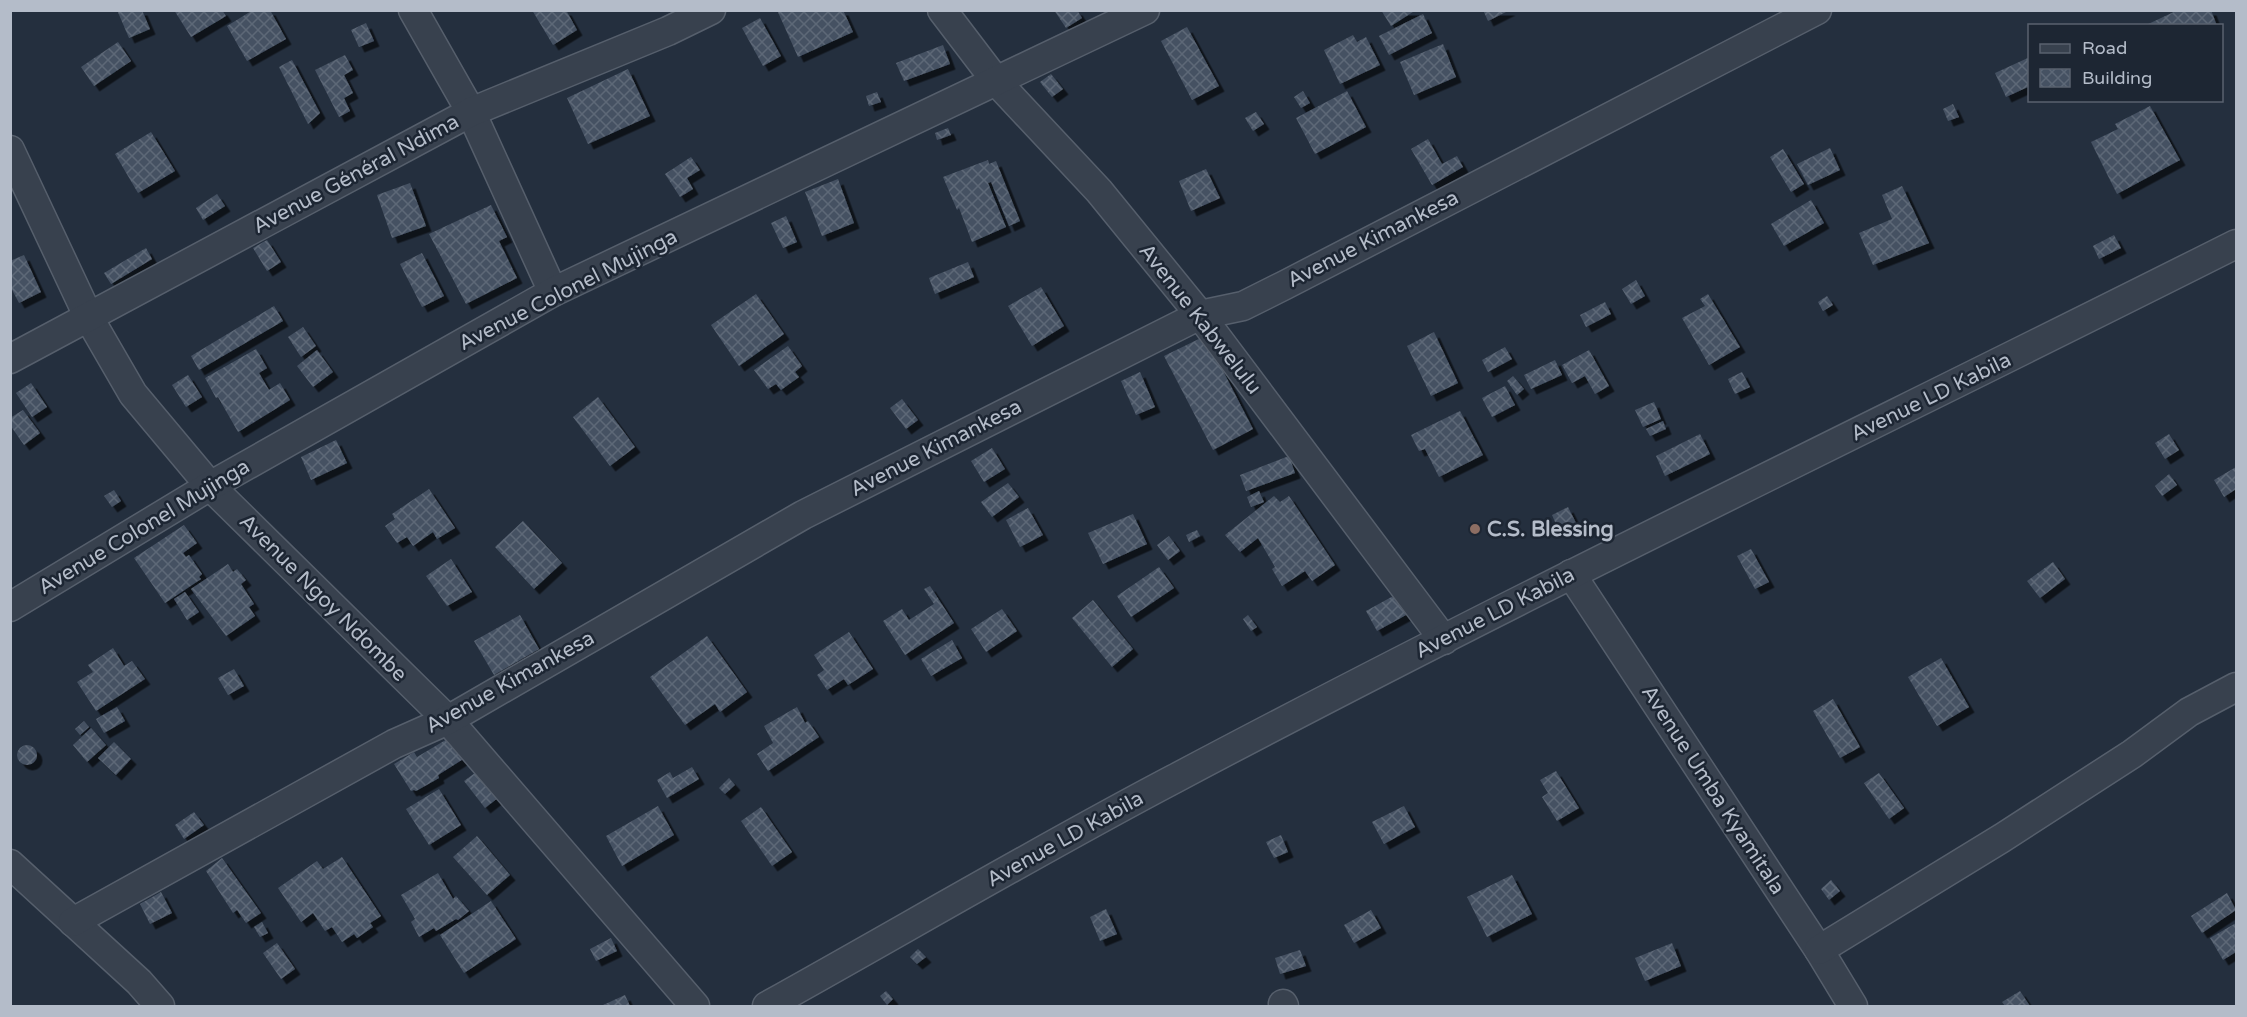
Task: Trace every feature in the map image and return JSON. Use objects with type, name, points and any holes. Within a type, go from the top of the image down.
[{"type":"street","points":[[413,10],[471,112],[553,292]]},
{"type":"street","name":"Avenue Général Ndima","points":[[10,359],[471,112],[668,31],[711,10]]},
{"type":"street","name":"Avenue Kabwelulu","points":[[942,10],[996,81],[1099,191],[1200,315],[1444,640]]},
{"type":"street","name":"Avenue Colonel Mujinga","points":[[10,607],[210,486],[553,292],[1145,10]]},
{"type":"street","name":"Avenue Kimankesa","points":[[73,922],[394,744],[448,720],[803,515],[1200,315],[1244,306],[1817,10]]},
{"type":"street","name":"Avenue Ngoy Ndombe","points":[[10,150],[89,318],[133,394],[210,486],[448,720],[695,1006]]},
{"type":"street","name":"Avenue LD Kabila","points":[[767,1006],[1172,780],[1571,574],[1934,396],[2236,244]]},
{"type":"street","name":"Avenue Umba Kyamitala","points":[[1571,574],[1853,1006]]},
{"type":"street","points":[[1818,950],[2012,832],[2132,754],[2188,712],[2236,687]]},
{"type":"street","points":[[10,864],[139,982],[160,1006]]},
{"type":"building","points":[[117,10],[142,10],[150,29],[129,38]]},
{"type":"building","points":[[174,10],[222,10],[226,16],[191,37]]},
{"type":"building","points":[[253,10],[270,10],[286,39],[247,61],[227,26]]},
{"type":"building","points":[[532,10],[566,10],[577,30],[553,45]]},
{"type":"building","points":[[777,10],[843,10],[853,32],[798,57]]},
{"type":"building","points":[[1054,10],[1077,10],[1082,18],[1066,28]]},
{"type":"building","points":[[1381,10],[1416,10],[1391,26]]},
{"type":"building","points":[[1483,10],[1510,10],[1488,21]]},
{"type":"building","points":[[2178,10],[2211,10],[2216,24],[2148,24]]},
{"type":"building","points":[[1423,14],[1432,33],[1389,55],[1379,36]]},
{"type":"building","points":[[760,18],[781,56],[763,66],[742,28]]},
{"type":"building","points":[[366,23],[374,41],[359,47],[351,30]]},
{"type":"building","points":[[1187,27],[1219,86],[1192,100],[1161,41]]},
{"type":"building","points":[[1353,35],[1357,42],[1366,37],[1380,65],[1340,84],[1324,50]]},
{"type":"building","points":[[118,42],[131,61],[94,86],[81,67]]},
{"type":"building","points":[[1443,44],[1456,77],[1414,95],[1400,62]]},
{"type":"building","points":[[943,45],[950,64],[904,81],[896,63]]},
{"type":"building","points":[[345,55],[353,70],[344,75],[353,93],[344,98],[350,111],[339,117],[315,70]]},
{"type":"building","points":[[2028,58],[2028,87],[2006,97],[1995,73]]},
{"type":"building","points":[[292,60],[320,113],[308,124],[279,67]]},
{"type":"building","points":[[628,69],[650,116],[588,144],[567,98]]},
{"type":"building","points":[[1051,74],[1063,89],[1052,97],[1040,82]]},
{"type":"building","points":[[1303,91],[1310,103],[1301,108],[1294,97]]},
{"type":"building","points":[[1347,91],[1366,127],[1315,154],[1296,118]]},
{"type":"building","points":[[877,92],[881,102],[869,106],[866,96]]},
{"type":"building","points":[[1953,104],[1959,117],[1948,121],[1943,109]]},
{"type":"building","points":[[2150,106],[2180,160],[2117,194],[2091,142],[2118,129],[2115,124]]},
{"type":"building","points":[[1256,112],[1264,124],[1253,131],[1245,118]]},
{"type":"building","points":[[948,128],[951,135],[937,140],[935,133]]},
{"type":"building","points":[[151,132],[175,171],[138,193],[115,154]]},
{"type":"building","points":[[1428,139],[1442,164],[1457,156],[1463,167],[1432,185],[1411,149]]},
{"type":"building","points":[[1830,148],[1840,170],[1808,185],[1797,164]]},
{"type":"building","points":[[1783,149],[1804,184],[1791,192],[1770,157]]},
{"type":"building","points":[[691,157],[700,170],[687,178],[693,189],[680,197],[665,174]]},
{"type":"building","points":[[988,160],[989,164],[996,161],[1020,221],[1009,226],[991,182],[988,183],[1006,227],[972,242],[959,208],[957,210],[943,177]]},
{"type":"building","points":[[1206,169],[1220,198],[1191,211],[1179,181]]},
{"type":"building","points":[[838,179],[854,223],[822,236],[805,192]]},
{"type":"building","points":[[410,183],[426,226],[392,238],[377,195]]},
{"type":"building","points":[[1902,186],[1929,243],[1873,265],[1859,233],[1892,219],[1882,195]]},
{"type":"building","points":[[217,194],[225,206],[203,220],[196,208]]},
{"type":"building","points":[[1811,200],[1824,223],[1784,246],[1771,224]]},
{"type":"building","points":[[491,205],[507,237],[499,241],[517,278],[466,304],[429,234]]},
{"type":"building","points":[[786,216],[797,242],[783,248],[771,223]]},
{"type":"building","points":[[2114,235],[2121,248],[2099,259],[2093,246]]},
{"type":"building","points":[[267,240],[281,262],[267,271],[253,248]]},
{"type":"building","points":[[146,248],[152,259],[111,284],[104,273]]},
{"type":"building","points":[[422,253],[444,296],[422,307],[400,264]]},
{"type":"building","points":[[24,255],[41,292],[19,303],[10,286],[10,261]]},
{"type":"building","points":[[968,262],[974,277],[935,294],[929,278]]},
{"type":"building","points":[[1636,280],[1645,296],[1631,304],[1622,289]]},
{"type":"building","points":[[1041,287],[1064,326],[1032,346],[1008,306]]},
{"type":"building","points":[[756,294],[784,334],[739,366],[711,325]]},
{"type":"building","points":[[1708,294],[1740,347],[1709,365],[1682,318],[1705,306],[1700,299]]},
{"type":"building","points":[[1827,296],[1833,305],[1823,311],[1818,302]]},
{"type":"building","points":[[1605,302],[1611,314],[1586,327],[1580,315]]},
{"type":"building","points":[[274,306],[283,321],[199,370],[191,356]]},
{"type":"building","points":[[303,327],[316,346],[301,357],[288,337]]},
{"type":"building","points":[[1434,332],[1458,383],[1431,396],[1407,346]]},
{"type":"building","points":[[1205,336],[1253,429],[1213,450],[1164,356]]},
{"type":"building","points":[[788,346],[802,366],[795,372],[799,377],[781,390],[776,384],[768,389],[754,370]]},
{"type":"building","points":[[1505,347],[1512,359],[1488,372],[1482,360]]},
{"type":"building","points":[[256,349],[267,368],[259,373],[269,390],[280,383],[290,400],[238,432],[205,378]]},
{"type":"building","points":[[317,350],[333,372],[313,387],[297,366]]},
{"type":"building","points":[[1589,350],[1609,386],[1595,394],[1585,376],[1572,383],[1562,365]]},
{"type":"building","points":[[1555,360],[1562,375],[1531,389],[1524,375]]},
{"type":"building","points":[[1140,372],[1155,407],[1136,415],[1121,381]]},
{"type":"building","points":[[1742,372],[1750,387],[1735,394],[1728,379]]},
{"type":"building","points":[[188,375],[202,397],[186,407],[172,385]]},
{"type":"building","points":[[1513,376],[1524,389],[1517,395],[1507,381]]},
{"type":"building","points":[[31,383],[47,407],[32,417],[16,393]]},
{"type":"building","points":[[1505,386],[1515,405],[1492,417],[1482,398]]},
{"type":"building","points":[[598,397],[635,447],[610,466],[573,417]]},
{"type":"building","points":[[902,399],[918,420],[906,429],[890,408]]},
{"type":"building","points":[[1654,402],[1661,419],[1643,427],[1635,410]]},
{"type":"building","points":[[23,410],[40,433],[24,445],[10,425],[10,418]]},
{"type":"building","points":[[1460,411],[1483,455],[1439,477],[1425,449],[1419,451],[1411,435]]},
{"type":"building","points":[[1663,421],[1666,429],[1650,436],[1646,429]]},
{"type":"building","points":[[1700,434],[1710,454],[1665,476],[1656,456]]},
{"type":"building","points":[[2169,434],[2179,450],[2165,459],[2155,443]]},
{"type":"building","points":[[336,440],[347,463],[311,480],[301,457]]},
{"type":"building","points":[[992,448],[1005,469],[984,482],[971,461]]},
{"type":"building","points":[[1289,456],[1295,473],[1246,491],[1240,475]]},
{"type":"building","points":[[2236,467],[2236,489],[2224,497],[2214,480]]},
{"type":"building","points":[[2169,474],[2177,485],[2162,496],[2155,486]]},
{"type":"building","points":[[1008,483],[1019,497],[992,517],[981,502]]},
{"type":"building","points":[[429,489],[455,528],[437,539],[433,532],[413,546],[407,537],[397,543],[385,526],[395,519],[392,514]]},
{"type":"building","points":[[114,490],[121,501],[112,507],[104,496]]},
{"type":"building","points":[[1259,491],[1264,502],[1251,507],[1247,497]]},
{"type":"building","points":[[1274,496],[1280,502],[1289,496],[1335,565],[1312,581],[1305,571],[1282,586],[1272,569],[1275,567],[1258,538],[1240,552],[1225,535]]},
{"type":"building","points":[[1568,507],[1576,523],[1559,531],[1552,515]]},
{"type":"building","points":[[1028,508],[1043,535],[1020,547],[1006,520]]},
{"type":"building","points":[[1133,514],[1147,544],[1103,564],[1088,533]]},
{"type":"building","points":[[523,521],[562,563],[534,589],[495,547]]},
{"type":"building","points":[[184,525],[197,543],[183,553],[186,557],[189,555],[202,574],[199,577],[201,579],[165,603],[134,558]]},
{"type":"building","points":[[1197,530],[1200,536],[1189,542],[1186,535]]},
{"type":"building","points":[[1169,536],[1180,551],[1168,560],[1157,545]]},
{"type":"building","points":[[1751,549],[1769,582],[1755,589],[1737,556]]},
{"type":"building","points":[[451,559],[472,592],[447,606],[426,576]]},
{"type":"building","points":[[2053,562],[2065,579],[2040,598],[2027,581]]},
{"type":"building","points":[[228,564],[233,572],[237,569],[246,580],[241,584],[254,604],[249,607],[255,616],[226,636],[191,589]]},
{"type":"building","points":[[1159,567],[1174,588],[1131,617],[1117,596]]},
{"type":"building","points":[[930,586],[954,623],[905,655],[883,621],[902,609],[909,620],[934,604],[924,589]]},
{"type":"building","points":[[185,592],[199,612],[187,620],[174,599]]},
{"type":"building","points":[[1395,595],[1406,615],[1377,631],[1366,611]]},
{"type":"building","points":[[1093,600],[1133,649],[1112,667],[1072,618]]},
{"type":"building","points":[[1002,609],[1017,631],[986,652],[971,629]]},
{"type":"building","points":[[520,615],[539,649],[494,675],[474,641]]},
{"type":"building","points":[[1248,615],[1257,627],[1251,631],[1243,619]]},
{"type":"building","points":[[849,632],[873,669],[848,685],[844,679],[827,690],[817,675],[824,670],[814,655]]},
{"type":"building","points":[[707,636],[747,692],[720,712],[715,704],[685,725],[650,677]]},
{"type":"building","points":[[952,640],[962,658],[931,676],[921,659]]},
{"type":"building","points":[[113,648],[124,666],[132,661],[145,679],[96,711],[77,682],[93,672],[88,665]]},
{"type":"building","points":[[1941,658],[1969,707],[1937,726],[1908,677]]},
{"type":"building","points":[[234,669],[244,686],[228,695],[218,678]]},
{"type":"building","points":[[1833,699],[1860,747],[1840,758],[1813,711]]},
{"type":"building","points":[[117,707],[125,721],[104,733],[96,719]]},
{"type":"building","points":[[797,707],[805,723],[808,721],[819,737],[768,771],[757,754],[773,743],[764,726]]},
{"type":"building","points":[[84,721],[89,727],[80,735],[75,729]]},
{"type":"building","points":[[91,728],[106,745],[87,762],[73,745]]},
{"type":"building","points":[[449,738],[468,756],[438,775],[439,778],[416,791],[411,791],[394,764],[414,752],[417,757]]},
{"type":"building","points":[[114,742],[131,759],[116,775],[98,758]]},
{"type":"building","points":[[27,745],[34,748],[37,755],[34,762],[27,765],[20,762],[17,755],[20,748]]},
{"type":"building","points":[[692,767],[699,779],[667,798],[657,780],[670,772],[673,778]]},
{"type":"building","points":[[479,770],[499,797],[485,808],[464,781]]},
{"type":"building","points":[[1556,771],[1579,808],[1557,821],[1542,797],[1548,793],[1540,780]]},
{"type":"building","points":[[1879,773],[1904,808],[1889,819],[1864,783]]},
{"type":"building","points":[[729,778],[735,785],[725,794],[719,788]]},
{"type":"building","points":[[439,789],[461,825],[429,845],[406,809]]},
{"type":"building","points":[[658,806],[674,835],[622,866],[606,836]]},
{"type":"building","points":[[1404,806],[1415,827],[1384,844],[1372,822]]},
{"type":"building","points":[[761,807],[792,852],[772,866],[741,821]]},
{"type":"building","points":[[194,812],[204,825],[184,839],[175,825]]},
{"type":"building","points":[[1281,835],[1288,852],[1274,858],[1266,842]]},
{"type":"building","points":[[477,836],[510,875],[487,895],[453,857]]},
{"type":"building","points":[[342,857],[381,916],[370,923],[373,927],[357,938],[354,934],[342,942],[332,927],[325,931],[313,913],[301,922],[278,888],[317,861],[323,869]]},
{"type":"building","points":[[222,858],[261,913],[246,923],[237,910],[233,913],[206,871]]},
{"type":"building","points":[[438,873],[453,899],[456,896],[469,911],[458,920],[436,931],[434,928],[419,937],[411,922],[415,919],[401,895]]},
{"type":"building","points":[[1512,875],[1532,914],[1487,937],[1467,897]]},
{"type":"building","points":[[1831,880],[1840,891],[1829,900],[1821,889]]},
{"type":"building","points":[[161,892],[172,913],[150,924],[140,904]]},
{"type":"building","points":[[2227,893],[2236,910],[2202,933],[2191,916]]},
{"type":"building","points":[[491,901],[516,939],[464,973],[440,935]]},
{"type":"building","points":[[1106,909],[1117,934],[1100,941],[1090,917]]},
{"type":"building","points":[[1371,910],[1381,928],[1354,943],[1344,925]]},
{"type":"building","points":[[262,922],[268,933],[260,937],[254,927]]},
{"type":"building","points":[[2236,923],[2236,952],[2223,960],[2210,938]]},
{"type":"building","points":[[611,938],[617,951],[596,961],[590,949]]},
{"type":"building","points":[[277,943],[295,969],[281,979],[263,953]]},
{"type":"building","points":[[1672,943],[1681,966],[1645,981],[1635,958]]},
{"type":"building","points":[[918,949],[926,957],[917,964],[910,957]]},
{"type":"building","points":[[1300,950],[1306,966],[1280,974],[1275,958]]},
{"type":"building","points":[[886,991],[893,999],[887,1005],[880,996]]},
{"type":"building","points":[[2020,991],[2030,1006],[2005,1006],[2002,1002]]},
{"type":"building","points":[[625,995],[630,1006],[601,1006]]},
{"type":"place","name":"C.S. Blessing","points":[[1475,529]]}]
